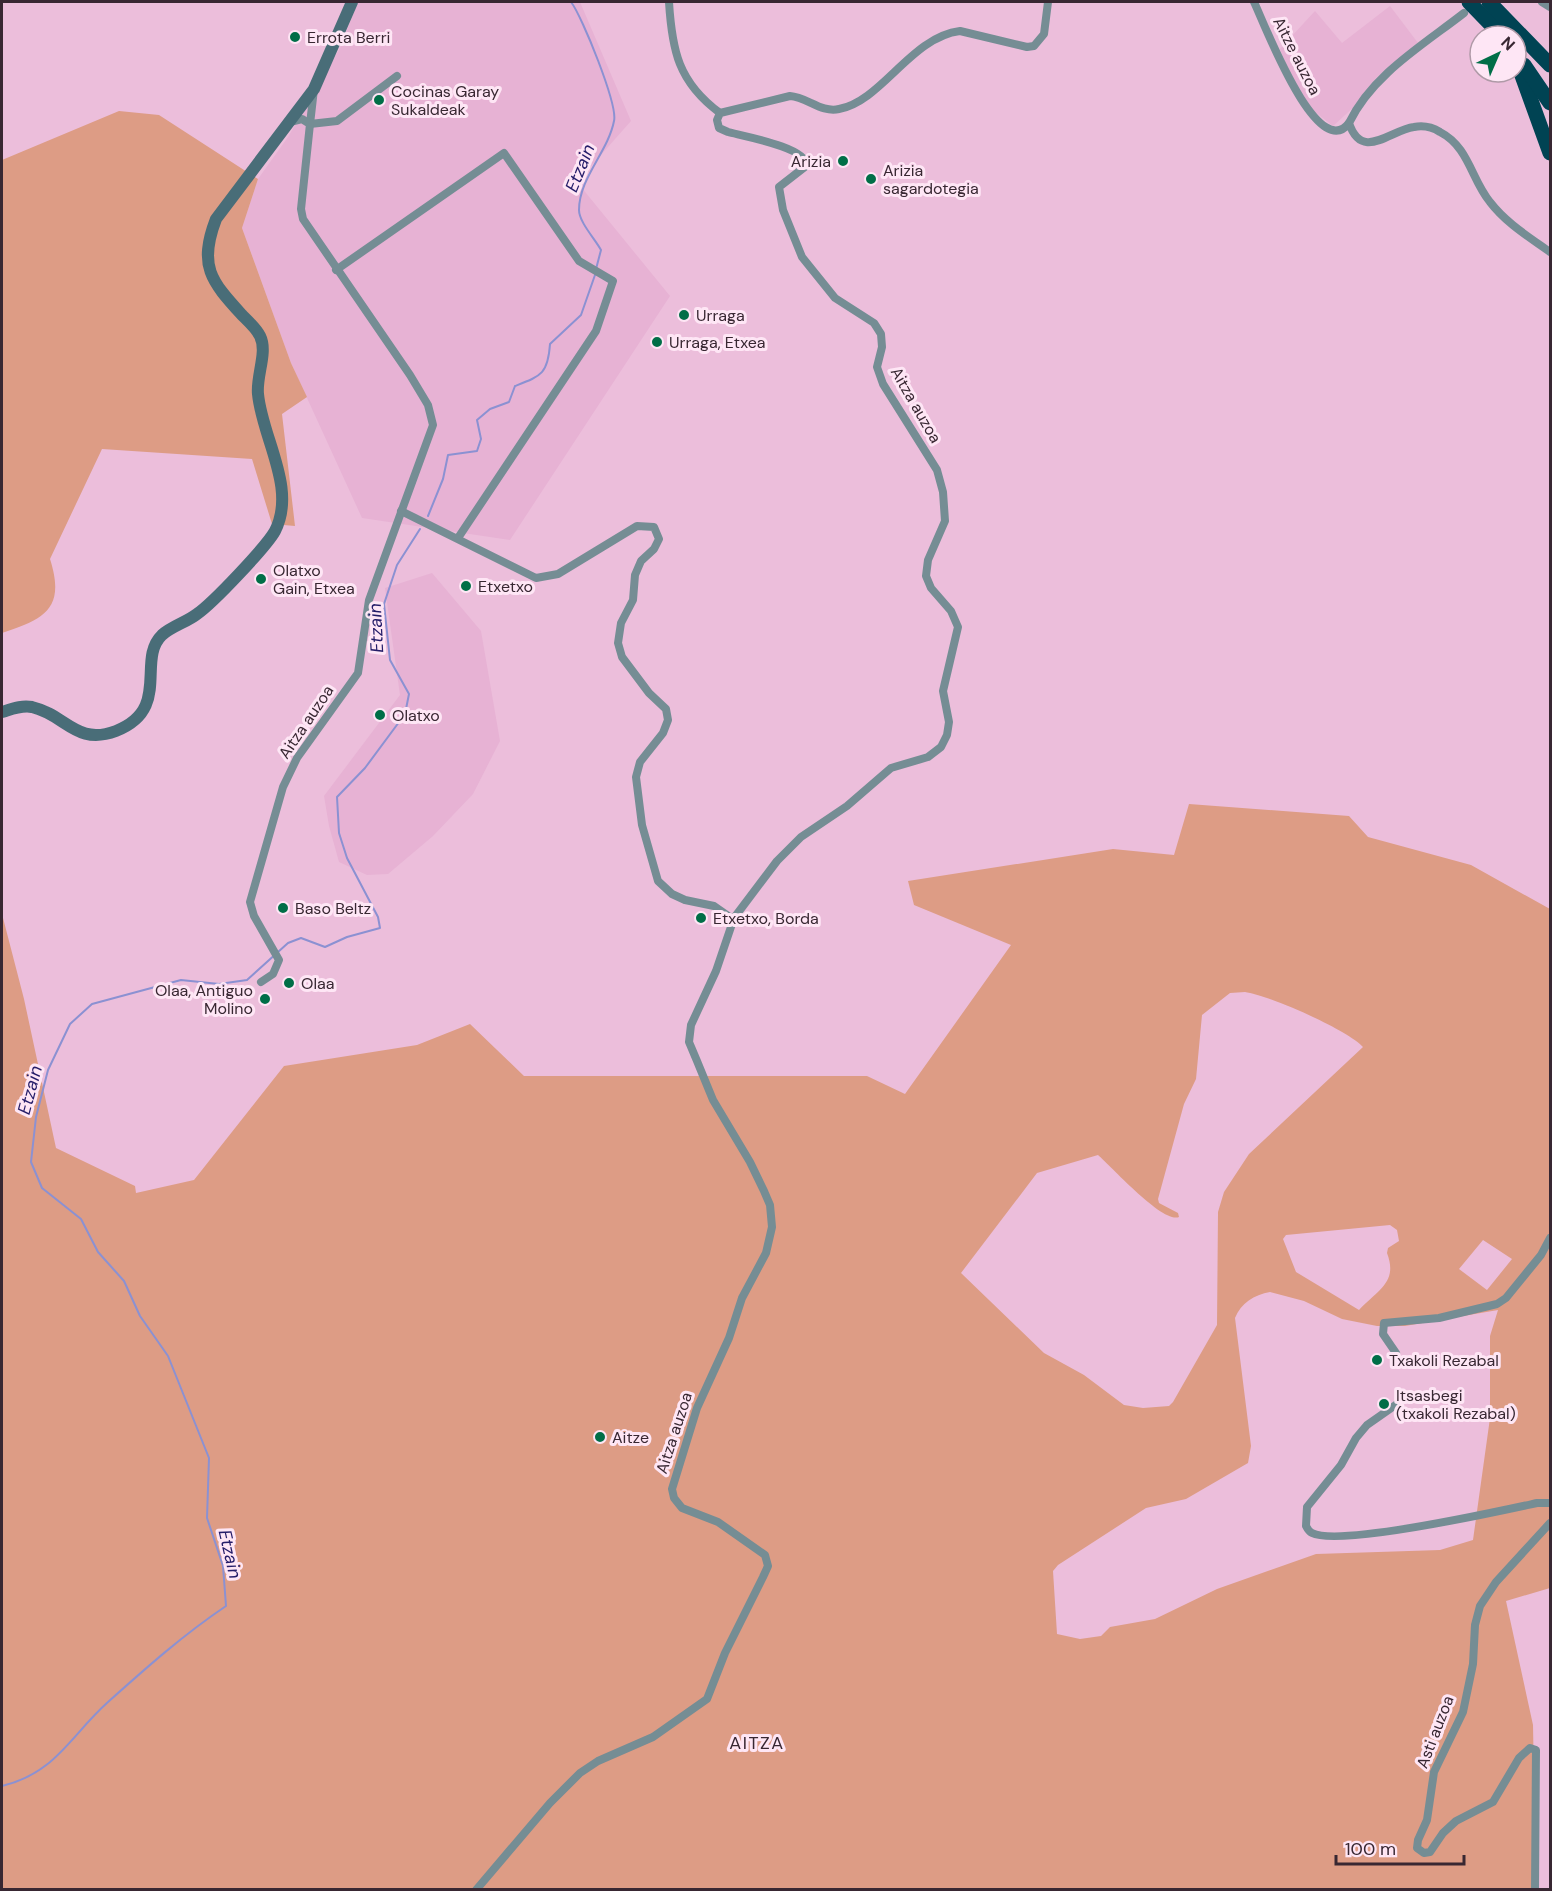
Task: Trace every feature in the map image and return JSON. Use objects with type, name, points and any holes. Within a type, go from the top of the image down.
[{"type":"highway","points":[[1489,2],[1551,65]]},
{"type":"highway","points":[[1467,7],[1488,24]]},
{"type":"highway","points":[[1528,70],[1551,103]]},
{"type":"highway","points":[[1525,84],[1551,153]]},
{"type":"street","points":[[2,712],[20,706],[32,707],[86,735],[104,734],[130,723],[141,712],[148,700],[157,641],[164,633],[204,609],[275,531],[283,502],[258,396],[262,345],[254,328],[215,286],[207,265],[208,239],[216,219],[314,89],[352,2]]},
{"type":"street","points":[[669,2],[671,37],[682,73],[693,88],[720,113],[790,96],[799,96],[829,110],[848,106],[905,63],[922,46],[950,32],[960,31],[1026,48],[1034,46],[1044,34],[1048,2]]},
{"type":"street","name":"Aitze auzoa","points":[[1254,2],[1293,87],[1309,112],[1322,127],[1333,130],[1346,127],[1349,123]]},
{"type":"street","points":[[1542,2],[1551,7]]},
{"type":"street","points":[[1467,7],[1378,81],[1359,104],[1349,123],[1353,135],[1361,141],[1378,141],[1412,127],[1426,126],[1447,135],[1466,156],[1477,182],[1498,212],[1551,252]]},
{"type":"street","points":[[290,122],[302,119],[310,124],[337,121],[397,76]]},
{"type":"street","name":"Aitza auzoa","points":[[261,982],[273,974],[279,959],[254,916],[250,902],[283,787],[297,758],[358,673],[369,600],[433,425],[428,405],[410,375],[303,219],[301,209],[314,89]]},
{"type":"street","name":"Aitza auzoa","points":[[476,1890],[550,1803],[580,1773],[598,1761],[653,1737],[707,1699],[725,1653],[768,1566],[765,1555],[738,1534],[718,1522],[682,1508],[674,1498],[672,1489],[697,1408],[729,1338],[742,1298],[766,1253],[772,1227],[767,1198],[750,1162],[713,1100],[689,1042],[691,1025],[716,972],[734,920],[777,861],[801,837],[848,806],[891,768],[928,757],[941,747],[947,735],[949,722],[943,690],[958,627],[951,611],[931,588],[926,576],[928,560],[945,521],[943,492],[937,470],[883,384],[878,367],[882,347],[881,334],[874,323],[835,298],[802,257],[783,210],[779,187],[806,166],[806,159],[803,155],[784,148],[719,128],[717,120],[720,113]]},
{"type":"street","points":[[336,270],[504,153],[579,261],[614,281],[596,331],[458,538]]},
{"type":"street","points":[[401,511],[536,578],[558,574],[637,526],[654,527],[659,539],[654,549],[641,561],[635,575],[633,600],[621,623],[618,643],[622,657],[649,693],[666,709],[668,720],[663,733],[640,762],[636,777],[642,825],[658,881],[672,894],[685,900],[714,906],[734,920]]},
{"type":"street","points":[[1396,1353],[1383,1334],[1384,1323],[1439,1318],[1497,1304],[1506,1298],[1541,1255],[1551,1238]]},
{"type":"street","points":[[1397,1404],[1367,1425],[1356,1438],[1341,1465],[1307,1507],[1306,1526],[1311,1533],[1324,1536],[1395,1531],[1537,1503],[1551,1503]]},
{"type":"street","name":"Asti auzoa","points":[[1535,1890],[1536,1750],[1530,1748],[1519,1758],[1493,1802],[1456,1821],[1443,1833],[1430,1852],[1424,1853],[1418,1848],[1418,1840],[1427,1820],[1434,1772],[1463,1712],[1473,1664],[1475,1625],[1480,1606],[1510,1565],[1551,1523]]},
{"type":"shaded area","points":[[358,2],[580,2],[631,121],[577,182],[670,296],[510,540],[362,518],[291,363],[242,228],[258,179],[288,137],[340,48]]},
{"type":"shaded area","points":[[1390,6],[1418,43],[1376,78],[1356,105],[1333,126],[1310,108],[1292,79],[1280,49],[1315,11],[1342,43]]},
{"type":"shaded area","points":[[119,111],[159,115],[258,179],[242,228],[291,363],[307,397],[282,414],[295,526],[272,524],[252,459],[102,449],[50,559],[55,590],[53,601],[40,617],[2,633],[2,160]]},
{"type":"shaded area","points":[[432,573],[481,631],[500,741],[473,794],[433,836],[388,874],[367,875],[339,862],[324,796],[400,695],[385,588]]},
{"type":"shaded area","points":[[1189,804],[1349,816],[1368,837],[1471,865],[1550,909],[1550,1588],[1506,1601],[1533,1725],[1536,1889],[2,1889],[2,914],[24,999],[56,1148],[135,1186],[136,1193],[194,1180],[284,1066],[417,1045],[470,1024],[524,1076],[867,1076],[905,1094],[1011,945],[914,905],[908,881],[1113,849],[1174,855]],"holes":[[[1245,992],[1288,1006],[1325,1023],[1363,1047],[1249,1154],[1224,1192],[1218,1212],[1217,1325],[1173,1402],[1169,1406],[1143,1408],[1124,1405],[1084,1375],[1044,1353],[961,1273],[1037,1173],[1098,1155],[1150,1204],[1172,1217],[1179,1217],[1178,1213],[1159,1203],[1158,1199],[1184,1104],[1196,1079],[1202,1015],[1230,993]],[[1390,1225],[1397,1230],[1399,1241],[1388,1248],[1390,1271],[1385,1284],[1359,1310],[1296,1272],[1283,1239],[1286,1235]],[[1483,1240],[1512,1259],[1487,1290],[1459,1269]],[[1270,1292],[1304,1301],[1342,1319],[1377,1326],[1405,1326],[1498,1310],[1490,1336],[1490,1418],[1473,1540],[1440,1550],[1316,1554],[1217,1589],[1155,1619],[1110,1627],[1101,1636],[1080,1639],[1057,1634],[1053,1571],[1058,1565],[1146,1508],[1186,1499],[1248,1463],[1251,1446],[1235,1318],[1244,1304]]]},
{"type":"waterway","name":"Etzain","points":[[571,2],[598,61],[614,112],[611,132],[588,176],[580,198],[579,210],[582,220],[601,250],[596,269]]},
{"type":"waterway","name":"Etzain","points":[[428,516],[443,479],[448,455],[477,451],[481,439],[477,420],[490,409],[509,402],[515,386],[537,376],[545,368],[550,344],[581,315],[595,275]]},
{"type":"waterway","name":"Etzain","points":[[2,1786],[20,1780],[49,1763],[122,1689],[180,1640],[226,1606],[223,1566],[207,1518],[209,1458],[168,1356],[140,1316],[124,1281],[98,1252],[81,1219],[42,1188],[31,1162],[36,1117],[48,1070],[70,1024],[92,1004],[181,980],[219,984],[247,980],[288,943],[301,938],[325,947],[347,937],[380,928],[378,917],[347,858],[339,833],[337,797],[365,768],[405,714],[409,694],[390,660],[384,604],[397,565],[420,529]]},
{"type":"place","name":"Errota Berri","points":[[295,37]]},
{"type":"place","name":"Cocinas Garay Sukaldeak","points":[[379,100]]},
{"type":"place","name":"Arizia","points":[[843,161]]},
{"type":"place","name":"Arizia sagardotegia","points":[[871,179]]},
{"type":"place","name":"Urraga","points":[[684,315]]},
{"type":"place","name":"Urraga, Etxea","points":[[657,342]]},
{"type":"place","name":"Olatxo Gain, Etxea","points":[[261,579]]},
{"type":"place","name":"Etxetxo","points":[[466,586]]},
{"type":"place","name":"Olatxo","points":[[380,715]]},
{"type":"place","name":"Baso Beltz","points":[[283,908]]},
{"type":"place","name":"Etxetxo, Borda","points":[[701,918]]},
{"type":"place","name":"Olaa","points":[[289,983]]},
{"type":"place","name":"Olaa, Antiguo Molino","points":[[265,999]]},
{"type":"place","name":"Txakoli Rezabal","points":[[1377,1360]]},
{"type":"place","name":"Itsasbegi (txakoli Rezabal)","points":[[1384,1404]]},
{"type":"place","name":"Aitze","points":[[600,1437]]},
{"type":"district","name":"AITZA","points":[[757,1743]]}]
